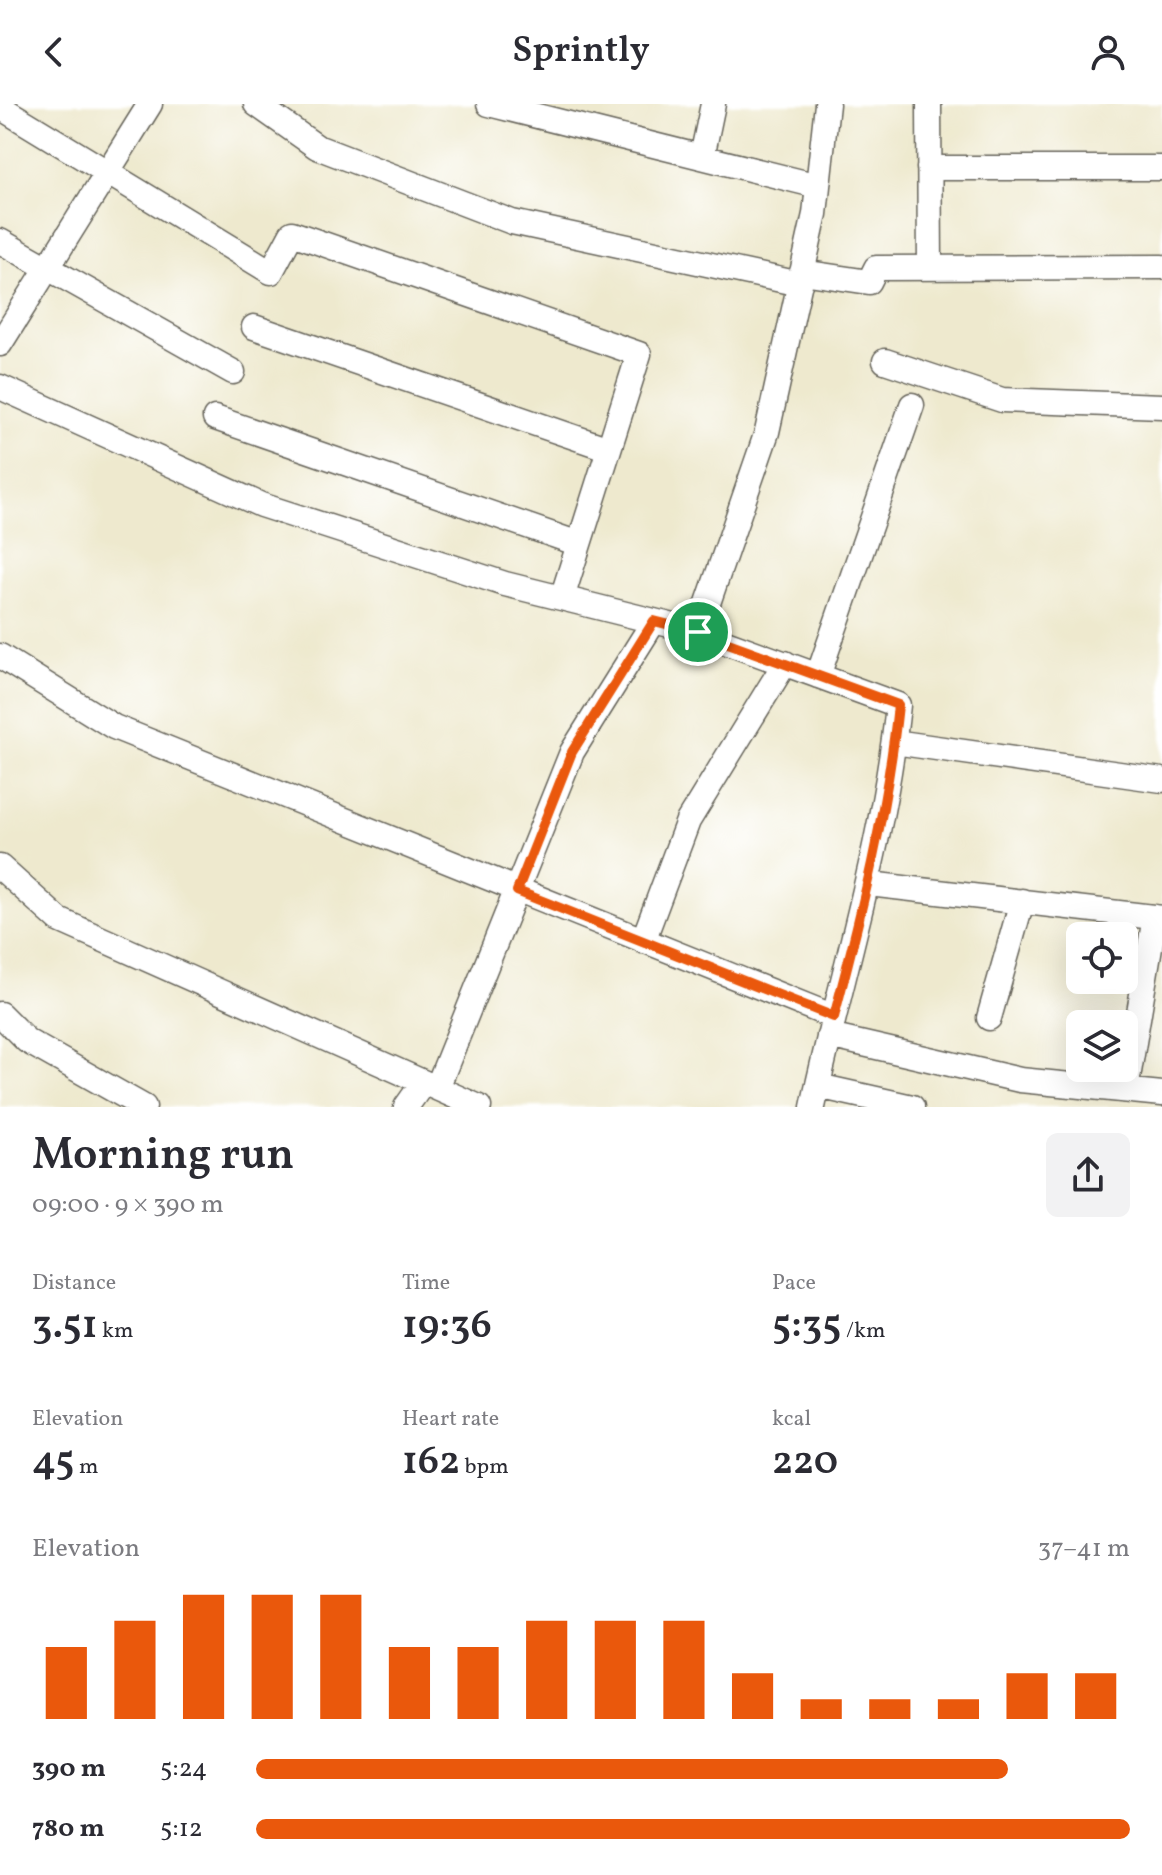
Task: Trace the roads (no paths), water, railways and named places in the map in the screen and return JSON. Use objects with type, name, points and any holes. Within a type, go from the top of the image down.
[{"type":"street","points":[[0,344],[150,104]]},
{"type":"street","points":[[489,104],[818,186]]},
{"type":"street","points":[[702,157],[713,104]]},
{"type":"street","points":[[698,632],[767,432],[818,186],[827,104]]},
{"type":"street","points":[[929,104],[930,268]]},
{"type":"street","points":[[258,105],[317,147],[512,222],[801,278],[869,282],[876,268],[1162,267]]},
{"type":"street","points":[[0,107],[271,272],[292,233],[639,354],[562,598]]},
{"type":"street","points":[[929,168],[1162,168]]},
{"type":"street","points":[[0,241],[233,372]]},
{"type":"street","points":[[254,327],[609,449]]},
{"type":"street","points":[[885,361],[1002,400],[1162,406]]},
{"type":"street","points":[[0,387],[261,505],[505,584],[698,632],[898,705],[869,884],[816,1096],[912,1107]]},
{"type":"street","points":[[818,676],[912,405]]},
{"type":"street","points":[[215,418],[579,544]]},
{"type":"street","points":[[406,1107],[430,1086],[517,891],[572,752],[654,621]]},
{"type":"street","points":[[0,656],[114,727],[643,941],[832,1027],[1020,1080],[1065,1096],[1126,1090],[1162,1094]]},
{"type":"street","points":[[643,941],[688,821],[785,663]]},
{"type":"street","points":[[894,742],[1162,780]]},
{"type":"street","points":[[0,867],[59,920],[479,1107]]},
{"type":"street","points":[[869,884],[1159,918],[1126,1090]]},
{"type":"street","points":[[989,1018],[1022,901]]},
{"type":"street","points":[[0,1014],[27,1041],[144,1107]]}]
